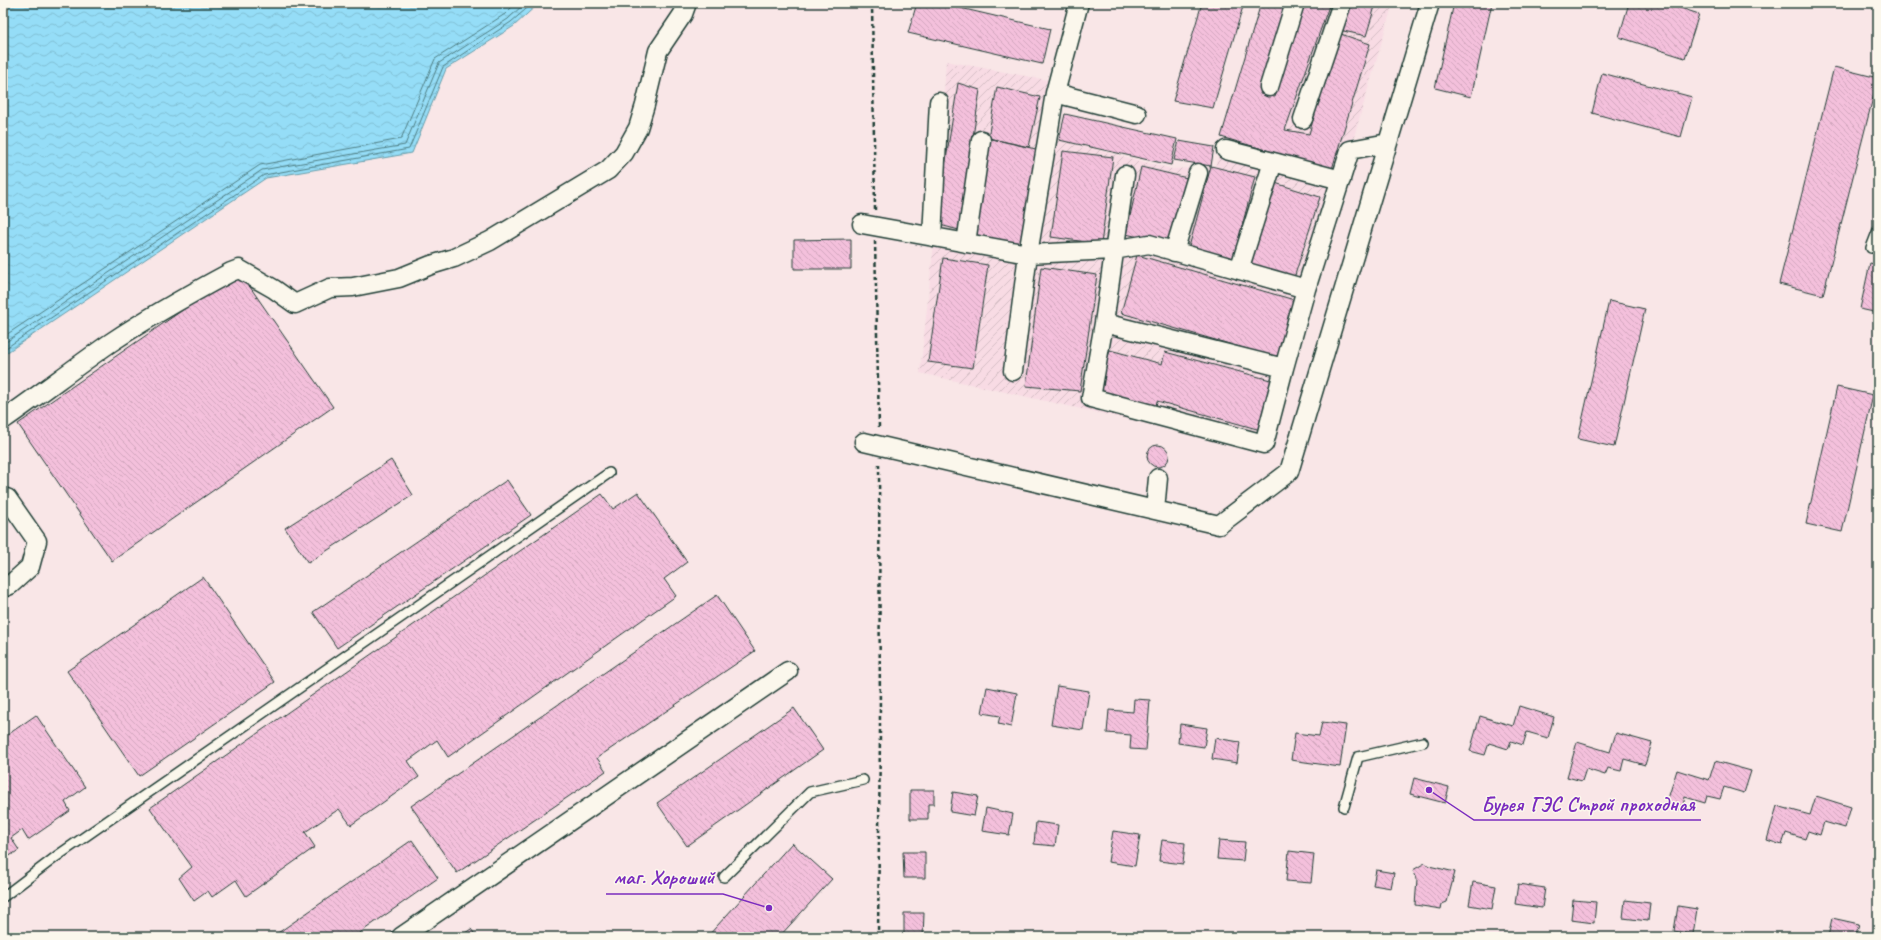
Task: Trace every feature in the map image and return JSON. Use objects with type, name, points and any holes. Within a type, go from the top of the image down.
[{"type":"street","points":[[3,420],[44,392],[110,343],[231,272],[239,269],[274,289],[294,304],[330,288],[353,287],[399,278],[431,265],[454,258],[490,241],[530,215],[581,187],[608,170],[624,153],[638,128],[658,51],[683,14],[687,3]]},
{"type":"street","points":[[1013,371],[1028,254],[1055,93],[1079,3]]},
{"type":"street","points":[[1269,87],[1295,3]]},
{"type":"street","points":[[1304,119],[1342,3]]},
{"type":"street","points":[[871,444],[1219,525],[1289,472],[1430,3]]},
{"type":"street","points":[[1055,93],[1137,114]]},
{"type":"street","points":[[932,237],[939,102]]},
{"type":"street","points":[[966,243],[981,140]]},
{"type":"street","points":[[1125,175],[1113,250],[1104,323],[1091,398],[1264,444],[1306,289],[1350,150],[1388,143]]},
{"type":"street","points":[[1226,150],[1341,180]]},
{"type":"street","points":[[1239,270],[1273,162]]},
{"type":"street","points":[[1174,252],[1198,173]]},
{"type":"street","points":[[869,225],[1028,254],[1113,250],[1149,244],[1306,289]]},
{"type":"street","points":[[1104,323],[1284,368]]},
{"type":"street","points":[[1155,510],[1158,478]]},
{"type":"street","points":[[3,588],[10,585],[30,567],[37,541],[7,498]]},
{"type":"street","points":[[401,937],[788,671]]},
{"type":"lane","points":[[1871,248],[1878,230]]},
{"type":"lane","points":[[3,897],[57,856],[609,473]]},
{"type":"lane","points":[[1344,807],[1358,757],[1423,742]]},
{"type":"lane","points":[[724,877],[810,792],[863,780]]},
{"type":"path","points":[[872,3],[869,225],[871,444],[880,732],[878,937]]},
{"type":"shaded area","points":[[1264,3],[1393,3],[1344,171],[1270,451],[920,373],[936,224],[946,61],[1052,81],[1059,140],[1172,169],[1215,167],[1252,48]]},
{"type":"water","points":[[3,3],[539,3],[514,26],[446,69],[412,153],[266,178],[3,355]]},
{"type":"building","points":[[917,3],[939,3],[1050,29],[1042,64],[908,33]]},
{"type":"building","points":[[1202,3],[1244,3],[1213,108],[1173,101]]},
{"type":"building","points":[[1261,3],[1286,3],[1260,94],[1275,97],[1303,3],[1330,3],[1285,130],[1309,134],[1338,33],[1370,44],[1332,169],[1221,137]]},
{"type":"building","points":[[1347,3],[1376,3],[1366,36],[1339,30]]},
{"type":"building","points":[[1454,3],[1492,3],[1471,97],[1435,88]]},
{"type":"building","points":[[1629,3],[1665,3],[1699,14],[1685,58],[1619,37]]},
{"type":"building","points":[[1834,67],[1878,78],[1823,295],[1779,284]]},
{"type":"building","points":[[1602,73],[1692,97],[1681,137],[1592,113]]},
{"type":"building","points":[[958,83],[980,90],[959,230],[936,224]]},
{"type":"building","points":[[997,87],[1040,97],[1029,147],[988,138]]},
{"type":"building","points":[[1065,114],[1177,139],[1171,165],[1059,140]]},
{"type":"building","points":[[988,138],[1040,150],[1024,245],[972,235]]},
{"type":"building","points":[[1179,141],[1214,147],[1211,166],[1174,160]]},
{"type":"building","points":[[1063,151],[1113,157],[1101,244],[1051,237]]},
{"type":"building","points":[[1211,166],[1255,177],[1233,260],[1189,247]]},
{"type":"building","points":[[1141,167],[1187,178],[1172,245],[1126,234]]},
{"type":"building","points":[[1275,183],[1320,197],[1294,278],[1250,264]]},
{"type":"building","points":[[851,239],[851,269],[794,269],[794,240]]},
{"type":"building","points":[[1137,255],[1298,301],[1282,359],[1121,313]]},
{"type":"building","points":[[943,258],[988,265],[973,368],[928,362]]},
{"type":"building","points":[[1870,263],[1878,265],[1878,313],[1860,309]]},
{"type":"building","points":[[1041,267],[1097,275],[1080,391],[1026,386]]},
{"type":"building","points":[[239,271],[333,407],[112,561],[18,424]]},
{"type":"building","points":[[1609,301],[1645,309],[1614,447],[1578,439]]},
{"type":"building","points":[[1110,350],[1162,364],[1165,352],[1278,382],[1264,431],[1157,401],[1155,411],[1097,395]]},
{"type":"building","points":[[1837,387],[1873,395],[1842,532],[1806,524]]},
{"type":"building","points":[[1158,445],[1166,448],[1169,456],[1166,464],[1158,467],[1150,464],[1147,456],[1150,448]]},
{"type":"building","points":[[391,460],[413,495],[308,563],[285,528]]},
{"type":"building","points":[[507,480],[531,515],[337,648],[313,612]]},
{"type":"building","points":[[638,492],[687,562],[664,579],[676,596],[448,757],[437,740],[408,761],[419,777],[351,825],[339,809],[305,832],[315,847],[246,896],[236,880],[212,897],[208,891],[194,901],[179,878],[192,867],[150,808],[602,494],[613,509]]},
{"type":"building","points":[[203,577],[275,682],[139,776],[67,671]]},
{"type":"building","points":[[717,595],[755,651],[597,758],[606,771],[457,873],[411,806]]},
{"type":"building","points":[[1057,686],[1089,691],[1083,730],[1051,725]]},
{"type":"building","points":[[987,687],[1017,693],[1011,727],[998,724],[1000,716],[982,713]]},
{"type":"building","points":[[1134,699],[1150,700],[1146,750],[1130,749],[1131,735],[1107,733],[1109,710],[1133,712]]},
{"type":"building","points":[[1519,706],[1554,717],[1548,738],[1527,732],[1523,745],[1511,741],[1508,749],[1489,743],[1485,755],[1470,751],[1480,716],[1513,726]]},
{"type":"building","points":[[794,708],[823,750],[687,846],[657,803]]},
{"type":"building","points":[[36,715],[85,787],[65,802],[70,811],[28,840],[22,830],[11,838],[19,850],[3,860],[3,738]]},
{"type":"building","points":[[1322,722],[1346,725],[1340,767],[1291,760],[1295,733],[1319,736]]},
{"type":"building","points":[[1180,724],[1207,728],[1204,747],[1178,743]]},
{"type":"building","points":[[1616,733],[1652,743],[1645,765],[1624,759],[1621,771],[1608,768],[1605,775],[1586,769],[1582,781],[1567,777],[1577,742],[1610,752]]},
{"type":"building","points":[[1215,738],[1240,742],[1237,763],[1212,759]]},
{"type":"building","points":[[1715,761],[1751,771],[1744,793],[1724,787],[1720,799],[1707,796],[1705,803],[1685,797],[1682,810],[1666,805],[1677,770],[1709,780]]},
{"type":"building","points":[[1414,778],[1449,787],[1445,803],[1410,794]]},
{"type":"building","points":[[910,790],[934,790],[934,804],[928,804],[928,819],[910,819]]},
{"type":"building","points":[[953,792],[978,796],[974,816],[950,812]]},
{"type":"building","points":[[1816,796],[1851,807],[1845,828],[1824,822],[1820,835],[1808,831],[1805,839],[1786,833],[1782,845],[1767,840],[1777,806],[1810,815]]},
{"type":"building","points":[[986,808],[1013,814],[1009,835],[982,831]]},
{"type":"building","points":[[1036,822],[1058,825],[1055,846],[1034,844]]},
{"type":"building","points":[[1113,831],[1140,835],[1135,866],[1108,862]]},
{"type":"building","points":[[412,840],[438,878],[354,937],[277,937],[275,935]]},
{"type":"building","points":[[1162,840],[1185,843],[1183,864],[1159,861]]},
{"type":"building","points":[[1219,840],[1245,842],[1243,861],[1217,859]]},
{"type":"building","points":[[792,843],[832,879],[779,937],[707,937]]},
{"type":"building","points":[[1289,851],[1314,854],[1311,883],[1286,881]]},
{"type":"building","points":[[903,852],[925,852],[925,878],[904,878]]},
{"type":"building","points":[[1425,863],[1429,866],[1455,872],[1447,902],[1442,904],[1441,909],[1415,905],[1417,879],[1413,870]]},
{"type":"building","points":[[1376,870],[1394,873],[1391,888],[1373,885]]},
{"type":"building","points":[[1473,882],[1496,886],[1492,909],[1469,905]]},
{"type":"building","points":[[1518,884],[1545,888],[1542,908],[1515,904]]},
{"type":"building","points":[[1573,900],[1596,902],[1594,923],[1571,920]]},
{"type":"building","points":[[1625,900],[1650,903],[1648,921],[1623,918]]},
{"type":"building","points":[[1678,906],[1697,909],[1693,934],[1674,931]]},
{"type":"building","points":[[904,913],[924,913],[923,937],[904,937]]},
{"type":"building","points":[[1832,918],[1859,924],[1855,937],[1828,937]]},
{"type":"building","points":[[471,929],[477,937],[459,937]]},
{"type":"place","name":"Бурея ГЭС Строй проходная","points":[[1429,790]]},
{"type":"place","name":"маг. Хороший","points":[[769,908]]}]
